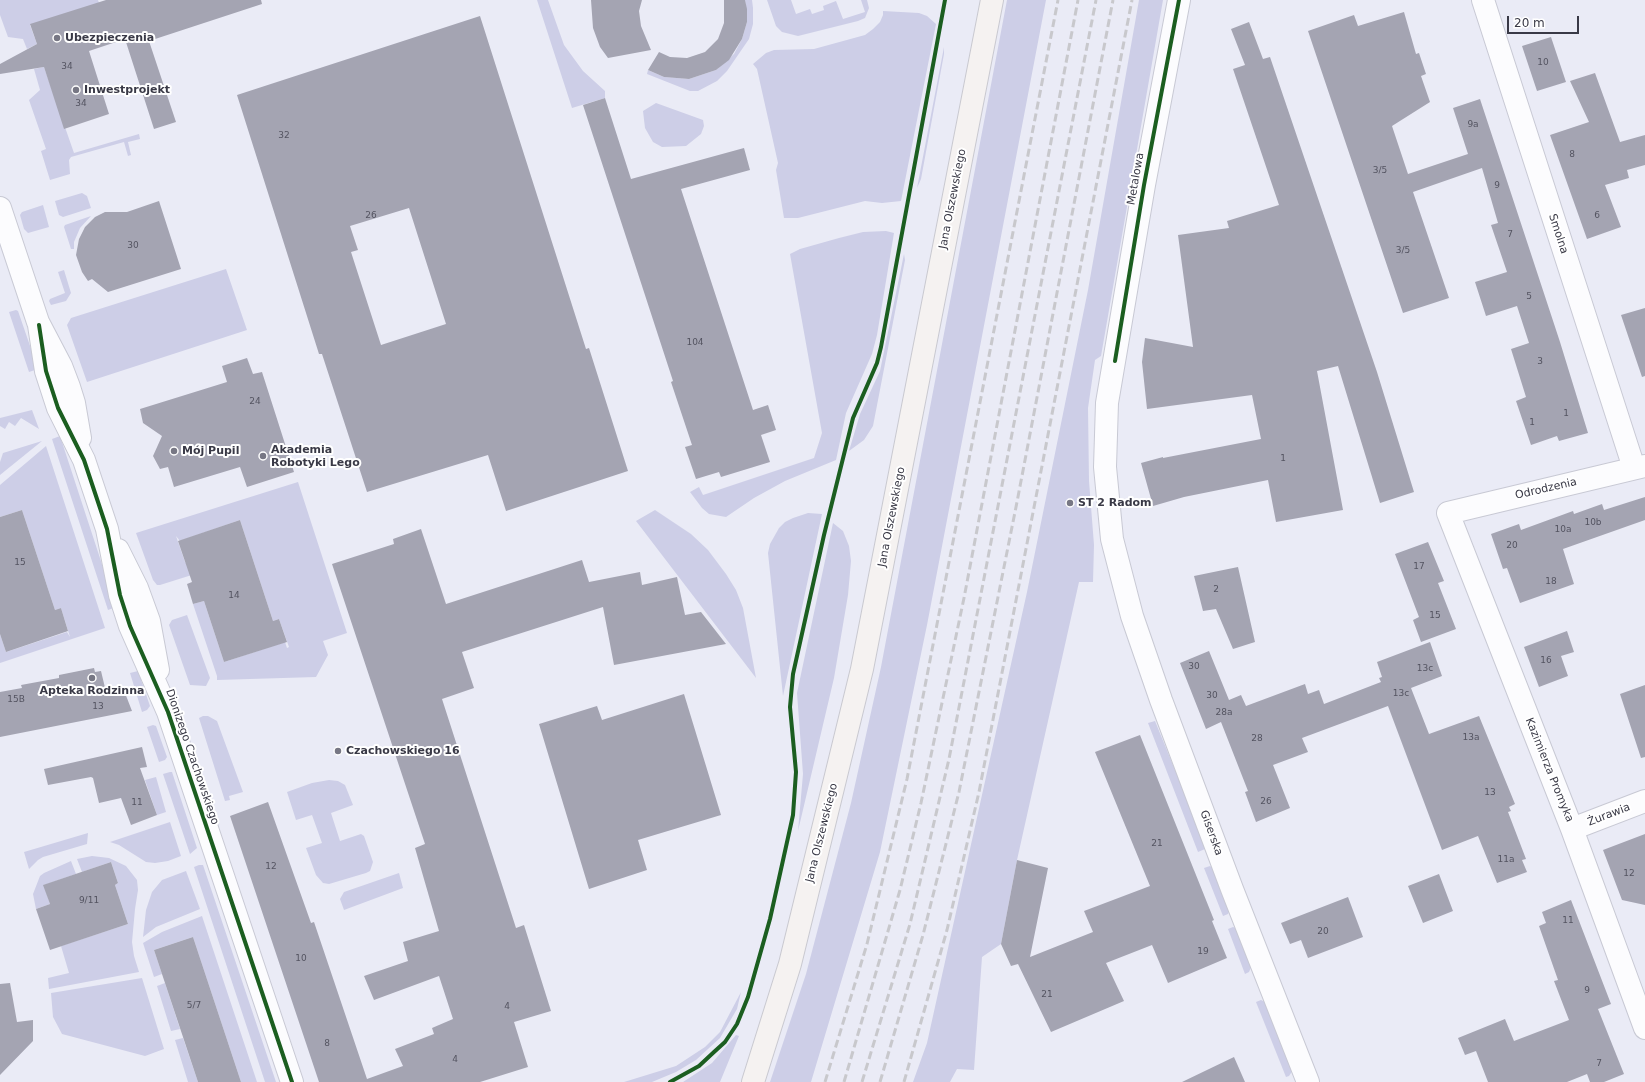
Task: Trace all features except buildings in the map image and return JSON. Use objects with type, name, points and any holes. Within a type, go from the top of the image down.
[{"type":"main road","name":"Jana Olszewskiego","points":[[754,1082],[792,956],[862,669],[992,0]]},
{"type":"main road","name":"Jana Olszewskiego","points":[[741,1082],[770,1029]]},
{"type":"street","name":"Metalowa","points":[[1124,580],[1112,539],[1105,467],[1107,403],[1144,185],[1179,0]]},
{"type":"street","name":"Smolna","points":[[1483,0],[1640,467]]},
{"type":"street","name":"Dionizego Czachowskiego","points":[[0,208],[39,325],[61,366],[74,403],[84,460],[107,529],[131,574],[149,621],[163,698],[292,1082]]},
{"type":"street","name":"Odrodzenia","points":[[1448,513],[1640,467]]},
{"type":"street","name":"Kazimierza Promyka","points":[[1448,513],[1572,829],[1645,1028]]},
{"type":"street","name":"Giserska","points":[[1124,580],[1132,616],[1161,700],[1232,889],[1308,1082]]},
{"type":"street","name":"Żurawia","points":[[1572,829],[1645,801]]},
{"type":"shaded area","points":[[0,0],[98,0],[106,23],[30,25],[37,44],[27,49],[23,39],[8,37],[0,15]]},
{"type":"shaded area","points":[[537,0],[548,0],[564,45],[583,71],[605,91],[605,98],[572,108]]},
{"type":"shaded area","points":[[745,0],[752,0],[753,8],[753,24],[749,39],[727,71],[717,81],[698,91],[690,91],[647,74],[648,70],[664,77],[689,79],[716,70],[734,54],[742,39],[747,22]]},
{"type":"shaded area","points":[[767,0],[791,0],[796,14],[810,9],[812,14],[824,10],[823,6],[836,1],[843,19],[865,12],[861,0],[867,0],[869,8],[865,18],[858,21],[798,36],[782,32],[776,26]]},
{"type":"shaded area","points":[[1007,0],[1046,0],[927,625],[880,852],[811,1082],[770,1082],[806,974],[851,803],[881,667]]},
{"type":"shaded area","points":[[1139,0],[1163,0],[1101,356],[1095,360],[1088,408],[1089,481],[1094,545],[1093,582],[1079,582],[1017,860],[1001,944],[982,957],[974,1070],[957,1069],[950,1082],[913,1082],[927,1043],[1027,592],[1088,290]]},
{"type":"shaded area","points":[[883,11],[919,13],[927,16],[936,24],[901,201],[882,203],[865,201],[798,218],[784,218],[776,170],[778,163],[757,69],[753,64],[766,53],[774,50],[814,49],[865,35],[880,22]]},
{"type":"shaded area","points":[[944,47],[944,54],[921,179],[917,188]]},
{"type":"shaded area","points":[[44,67],[74,153],[139,134],[140,139],[128,142],[131,155],[128,156],[124,142],[71,157],[69,160],[70,174],[50,180],[41,151],[46,149],[29,100],[40,90],[34,69]]},
{"type":"shaded area","points":[[656,103],[703,120],[704,126],[701,134],[686,146],[662,147],[653,142],[645,128],[643,111]]},
{"type":"shaded area","points":[[82,193],[87,196],[91,208],[63,217],[59,215],[55,201]]},
{"type":"shaded area","points":[[43,205],[49,227],[28,233],[24,229],[20,215],[22,212]]},
{"type":"shaded area","points":[[91,216],[80,228],[74,242],[74,249],[71,249],[64,227],[65,225]]},
{"type":"shaded area","points":[[886,231],[894,233],[877,335],[872,354],[846,413],[836,460],[785,481],[754,498],[726,517],[709,514],[702,508],[690,492],[699,487],[703,495],[814,458],[822,433],[790,254],[800,249],[863,232]]},
{"type":"shaded area","points":[[904,254],[905,260],[873,426],[864,440],[849,451],[860,414],[880,371]]},
{"type":"shaded area","points":[[226,269],[247,330],[87,382],[67,325],[71,318]]},
{"type":"shaded area","points":[[64,270],[71,293],[66,301],[51,305],[49,301],[50,299],[65,293],[58,272]]},
{"type":"shaded area","points":[[16,310],[18,311],[38,369],[29,372],[9,312]]},
{"type":"shaded area","points":[[32,410],[39,429],[21,418],[15,426],[9,422],[5,429],[0,426],[0,418]]},
{"type":"shaded area","points":[[60,436],[116,607],[108,610],[52,439]]},
{"type":"shaded area","points":[[42,441],[0,475],[0,462],[3,453]]},
{"type":"shaded area","points":[[46,446],[105,628],[0,663],[0,634],[6,652],[67,632],[70,637],[61,608],[55,610],[22,510],[0,517],[0,485]]},
{"type":"shaded area","points":[[298,482],[347,633],[323,641],[328,655],[316,677],[217,680],[217,676],[193,604],[204,601],[224,662],[285,642],[287,648],[289,647],[279,619],[273,621],[240,520],[180,541],[176,536],[185,562],[195,574],[160,585],[157,585],[153,580],[136,533]]},
{"type":"shaded area","points":[[655,510],[691,534],[708,550],[736,590],[743,608],[756,678],[636,521]]},
{"type":"shaded area","points":[[808,513],[822,514],[783,696],[768,553],[770,544],[779,528],[785,522]]},
{"type":"shaded area","points":[[833,523],[843,531],[849,546],[851,561],[848,595],[834,678],[798,831],[803,774],[797,693]]},
{"type":"shaded area","points":[[187,615],[210,678],[206,686],[190,685],[169,625],[172,620]]},
{"type":"shaded area","points":[[138,671],[150,706],[147,710],[142,712],[130,673]]},
{"type":"shaded area","points":[[208,716],[217,721],[243,792],[229,796],[230,800],[225,801],[199,718]]},
{"type":"shaded area","points":[[1155,721],[1206,846],[1205,849],[1198,852],[1148,723]]},
{"type":"shaded area","points":[[153,725],[156,726],[167,757],[165,760],[159,762],[147,727]]},
{"type":"shaded area","points":[[172,772],[197,848],[190,854],[163,774]]},
{"type":"shaded area","points":[[156,777],[166,812],[157,815],[145,780]]},
{"type":"shaded area","points":[[329,780],[338,781],[345,785],[353,805],[331,813],[340,841],[361,834],[364,836],[373,862],[370,871],[366,873],[329,884],[323,883],[316,875],[306,848],[322,843],[312,815],[296,820],[287,792],[312,783]]},
{"type":"shaded area","points":[[170,822],[181,856],[168,861],[155,863],[146,862],[119,845],[110,842]]},
{"type":"shaded area","points":[[88,833],[87,844],[43,857],[29,869],[24,852]]},
{"type":"shaded area","points":[[92,856],[109,858],[126,866],[137,880],[138,890],[132,942],[134,956],[139,972],[49,989],[48,978],[69,973],[61,946],[128,924],[115,885],[118,883],[111,862],[82,872],[77,859]]},
{"type":"shaded area","points":[[71,861],[76,874],[44,885],[50,904],[36,909],[33,894],[40,876]]},
{"type":"shaded area","points":[[203,865],[276,1082],[265,1082],[194,867]]},
{"type":"shaded area","points":[[1210,866],[1214,869],[1230,909],[1228,914],[1223,916],[1204,868]]},
{"type":"shaded area","points":[[186,871],[200,909],[156,927],[143,937],[146,910],[152,892],[162,880]]},
{"type":"shaded area","points":[[399,873],[403,888],[344,910],[340,899],[344,892]]},
{"type":"shaded area","points":[[202,916],[257,1082],[241,1082],[193,937],[154,950],[162,974],[154,977],[143,943],[162,932]]},
{"type":"shaded area","points":[[1233,927],[1238,929],[1252,965],[1249,972],[1245,974],[1228,929]]},
{"type":"shaded area","points":[[142,978],[164,1049],[145,1056],[62,1034],[53,1017],[51,993]]},
{"type":"shaded area","points":[[165,983],[180,1029],[171,1031],[157,986]]},
{"type":"shaded area","points":[[741,992],[737,1009],[720,1038],[696,1060],[676,1072],[652,1082],[624,1082],[676,1066],[705,1047],[720,1032]]},
{"type":"shaded area","points":[[1261,1000],[1265,1002],[1293,1070],[1289,1076],[1286,1077],[1256,1002]]},
{"type":"shaded area","points":[[736,1035],[739,1036],[720,1082],[683,1082],[712,1063]]},
{"type":"shaded area","points":[[183,1038],[198,1082],[188,1082],[175,1040]]},
{"type":"railway","points":[[825,1082],[867,944],[907,779],[1058,0]]},
{"type":"railway","points":[[844,1082],[900,890],[921,803],[964,598],[1078,0]]},
{"type":"railway","points":[[862,1082],[910,924],[949,759],[1096,0]]},
{"type":"railway","points":[[880,1082],[923,935],[959,792],[1017,502],[1113,0]]},
{"type":"railway","points":[[904,1082],[947,930],[979,792],[1132,0]]},
{"type":"cycle path","points":[[670,1082],[699,1066],[725,1042],[737,1024],[748,997],[770,919],[793,815],[796,772],[790,707],[793,674],[824,535],[853,418],[877,363],[881,347],[945,0]]},
{"type":"cycle path","points":[[1115,361],[1144,185],[1179,0]]},
{"type":"cycle path","points":[[39,325],[46,371],[58,408],[84,460],[107,529],[120,595],[130,626],[168,712],[292,1082]]},
{"type":"place","name":"Ubezpieczenia","points":[[57,38]]},
{"type":"place","name":"Inwestprojekt","points":[[76,90]]},
{"type":"place","name":"Mój Pupil","points":[[174,451]]},
{"type":"place","name":"Akademia Robotyki Lego","points":[[263,456]]},
{"type":"place","name":"ST 2 Radom","points":[[1070,503]]},
{"type":"place","name":"Apteka Rodzinna","points":[[92,678]]},
{"type":"place","name":"Czachowskiego 16","points":[[338,751]]}]
